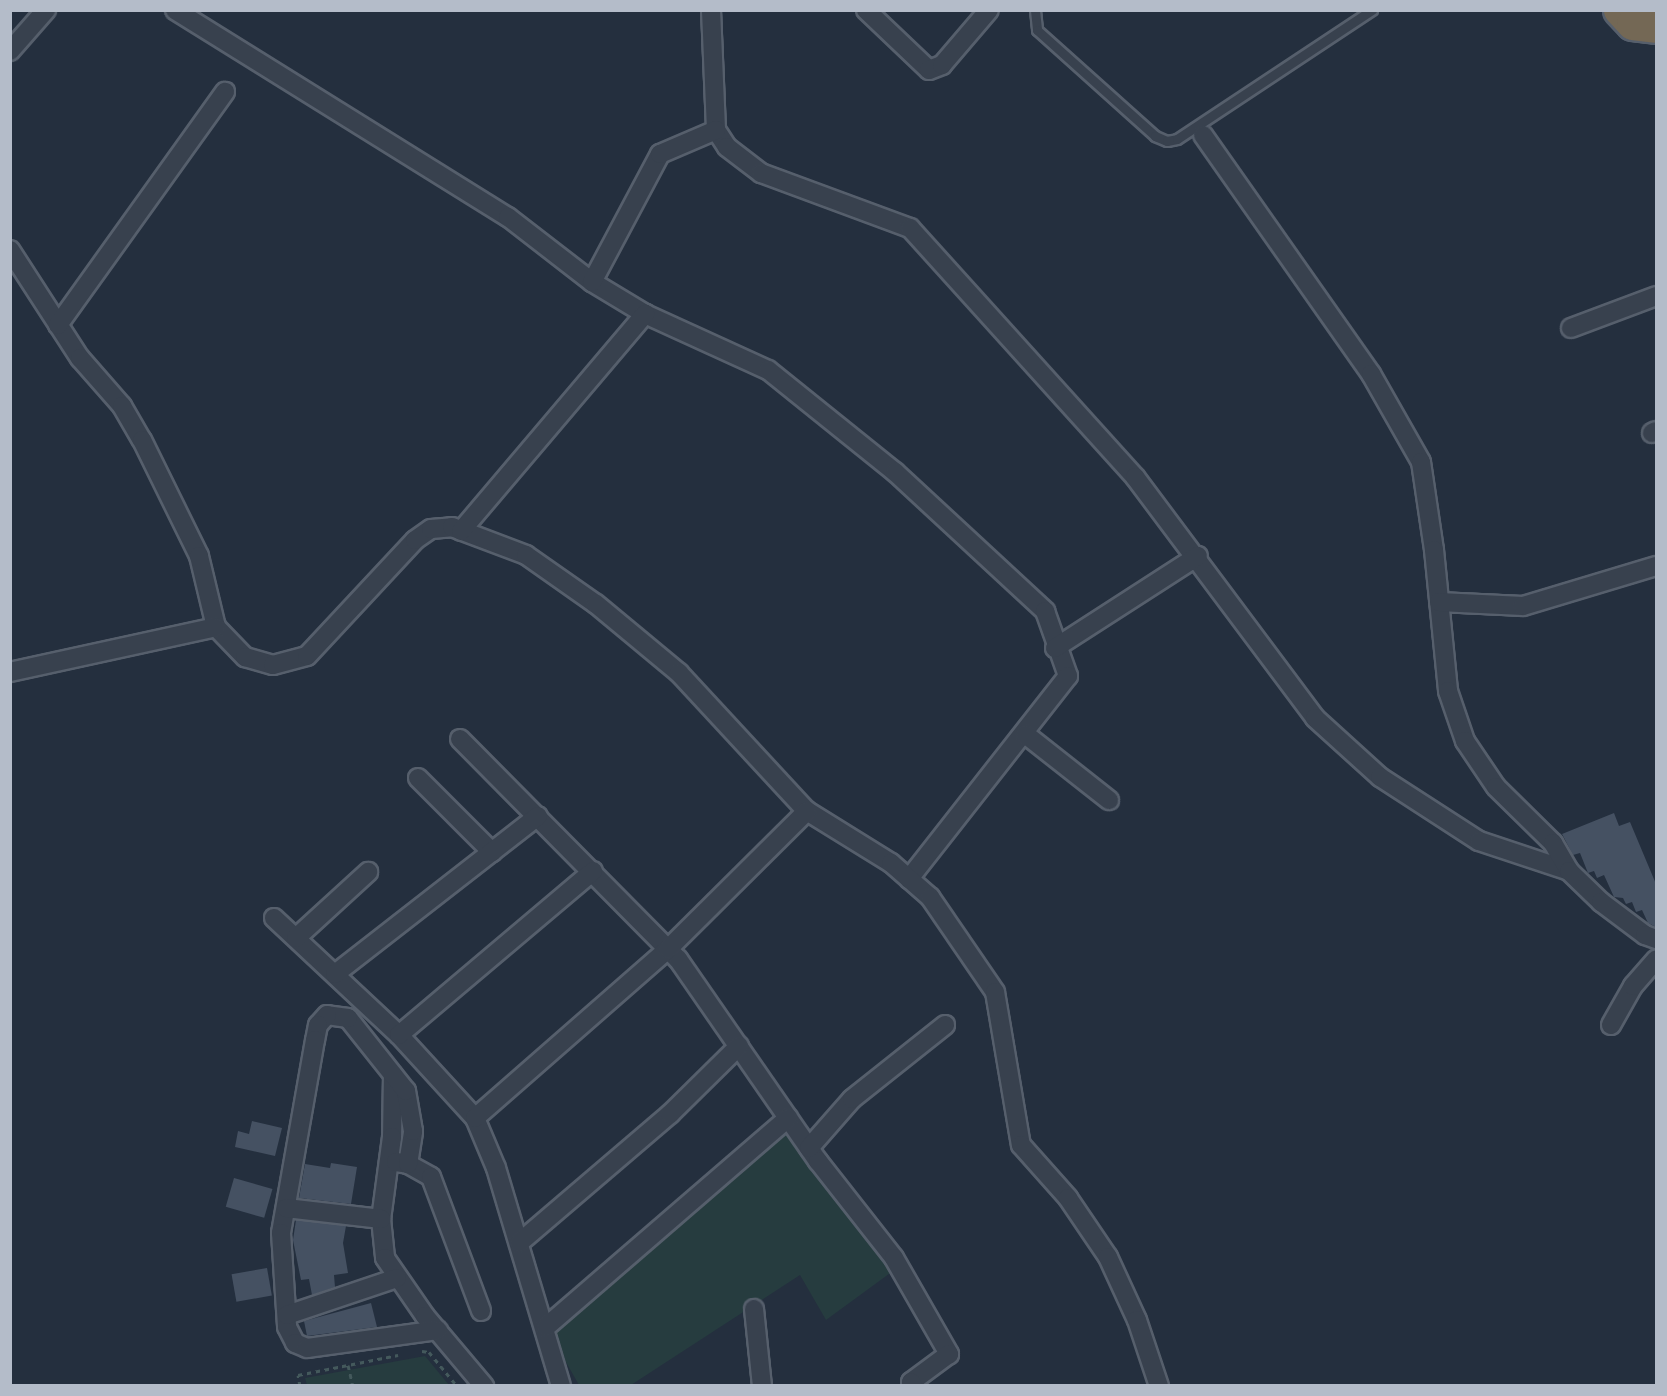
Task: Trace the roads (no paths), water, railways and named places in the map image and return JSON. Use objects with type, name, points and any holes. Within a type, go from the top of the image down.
[{"type":"highway","points":[[1620,10],[1633,24],[1656,27]]},
{"type":"street","points":[[10,51],[46,10]]},
{"type":"street","points":[[176,10],[508,218],[592,282],[645,314],[768,370],[896,472],[1045,611],[1055,648],[1068,676],[1025,734],[1013,743],[909,879]]},
{"type":"street","points":[[711,10],[716,130],[727,147],[761,173],[910,228],[1135,477],[1198,556],[1315,718],[1380,777],[1485,844],[1569,871]]},
{"type":"street","points":[[866,10],[929,70],[942,65],[989,10]]},
{"type":"street","points":[[58,325],[225,92]]},
{"type":"street","points":[[592,282],[660,154],[716,130]]},
{"type":"street","points":[[1203,135],[1403,425],[1420,462],[1439,602],[1448,691],[1465,741],[1496,787],[1553,843],[1569,871],[1601,902],[1645,935],[1656,939]]},
{"type":"street","points":[[10,250],[17,273],[58,325],[80,358],[122,406],[178,508],[199,556],[216,627],[245,657],[273,665],[307,656],[415,540],[431,529],[461,531],[526,555],[596,604],[679,673],[807,811],[909,879],[930,897],[995,992],[1006,1038],[1021,1145],[1068,1198],[1108,1257],[1137,1320],[1160,1386]]},
{"type":"street","points":[[1571,328],[1656,296]]},
{"type":"street","points":[[461,531],[645,314]]},
{"type":"street","points":[[1055,648],[1198,556]]},
{"type":"street","points":[[1439,602],[1523,606],[1656,566]]},
{"type":"street","points":[[10,672],[216,627]]},
{"type":"street","points":[[1025,734],[1109,800]]},
{"type":"street","points":[[460,739],[668,949],[739,1046],[809,1148],[894,1258],[950,1353],[911,1382],[913,1386]]},
{"type":"street","points":[[418,778],[492,852]]},
{"type":"street","points":[[475,1118],[668,949],[807,811]]},
{"type":"street","points":[[335,974],[538,816]]},
{"type":"street","points":[[399,1035],[593,871]]},
{"type":"street","points":[[296,938],[368,872]]},
{"type":"street","points":[[274,918],[399,1035],[475,1118],[546,1327],[561,1386]]},
{"type":"street","points":[[1611,1025],[1634,986],[1656,960]]},
{"type":"street","points":[[408,1164],[412,1109],[406,1091],[348,1018],[327,1016],[318,1025],[281,1233],[287,1315],[295,1343],[307,1348],[438,1330]]},
{"type":"street","points":[[809,1148],[852,1099],[945,1025]]},
{"type":"street","points":[[519,1243],[670,1114],[739,1046]]},
{"type":"street","points":[[393,1075],[388,1161],[381,1219],[385,1258],[397,1278],[484,1386]]},
{"type":"street","points":[[546,1327],[788,1118]]},
{"type":"street","points":[[388,1161],[408,1164],[431,1177],[481,1311]]},
{"type":"street","points":[[286,1208],[381,1219]]},
{"type":"street","points":[[287,1315],[397,1278]]},
{"type":"street","points":[[754,1309],[762,1386]]},
{"type":"lane","points":[[1035,10],[1037,30],[1155,136],[1167,141],[1177,139],[1372,10]]}]
